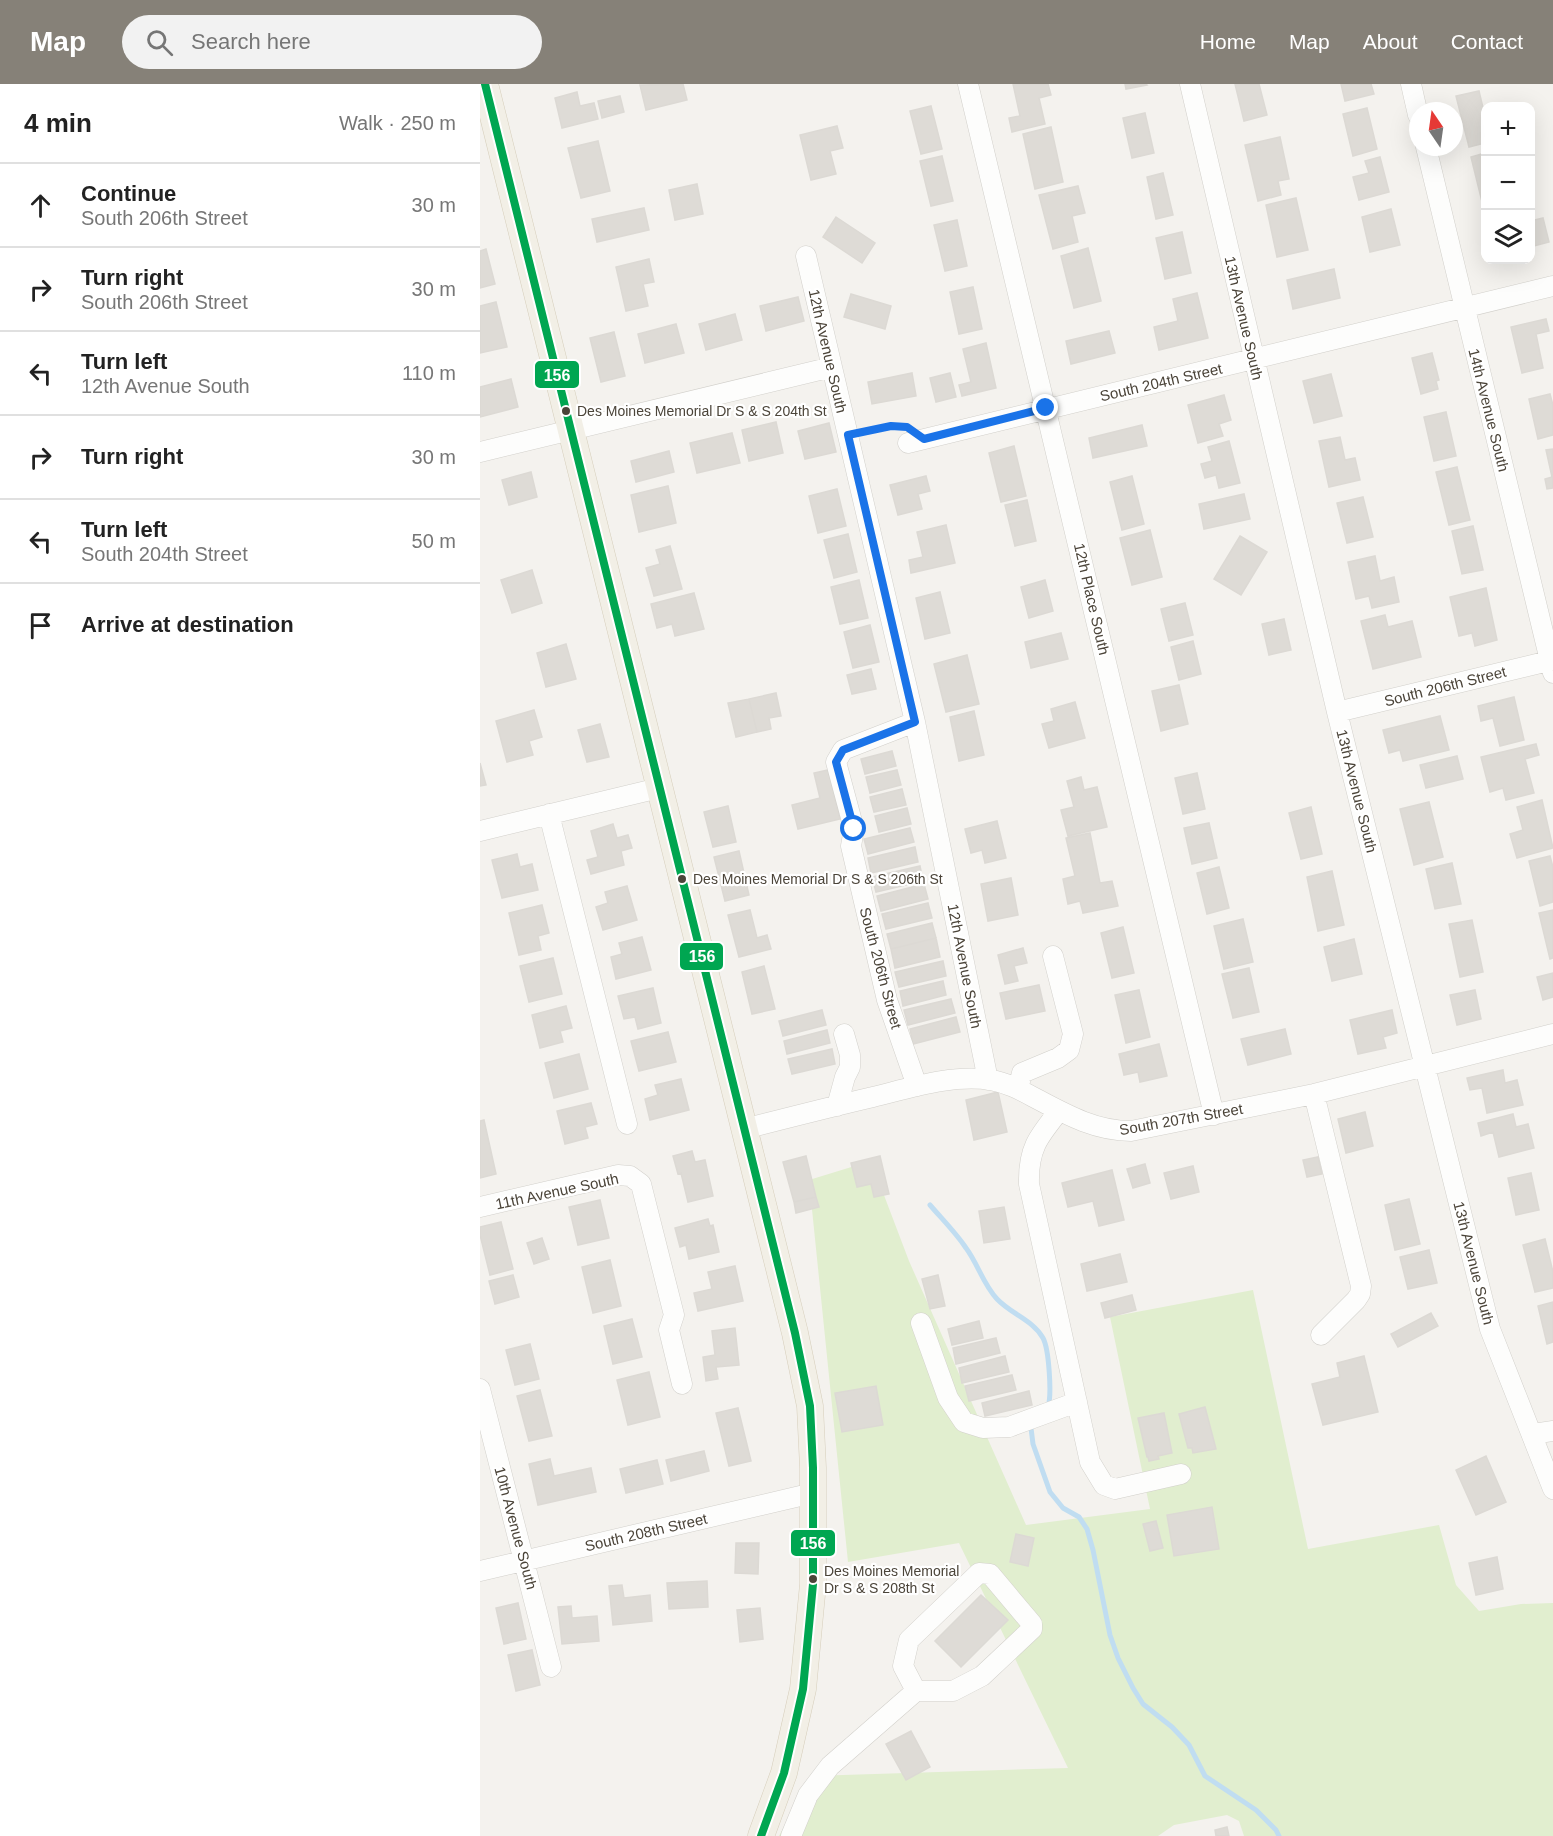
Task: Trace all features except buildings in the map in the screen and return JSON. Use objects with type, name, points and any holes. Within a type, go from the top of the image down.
[{"type":"main road","points":[[487,86],[658,788],[795,1333],[810,1406],[813,1584],[803,1689],[784,1773],[761,1836]]},
{"type":"street","name":"12th Place South","points":[[968,84],[1214,1115]]},
{"type":"street","name":"13th Avenue South","points":[[1190,84],[1337,712],[1490,1329],[1553,1489]]},
{"type":"street","points":[[1411,84],[1415,102]]},
{"type":"street","name":"14th Avenue South","points":[[1428,156],[1552,664]]},
{"type":"street","name":"12th Avenue South","points":[[806,256],[915,722],[988,1080]]},
{"type":"street","name":"South 204th Street","points":[[916,441],[1553,286]]},
{"type":"street","points":[[480,452],[832,367]]},
{"type":"street","name":"South 206th Street","points":[[1337,712],[1552,664]]},
{"type":"street","name":"South 206th Street","points":[[915,722],[843,750],[836,762],[854,829],[851,846],[887,1000],[917,1086]]},
{"type":"street","points":[[480,831],[658,788]]},
{"type":"street","points":[[549,814],[627,1124]]},
{"type":"street","points":[[1018,1089],[1022,1073],[1058,1058],[1069,1050],[1073,1034],[1053,956]]},
{"type":"street","name":"South 207th Street","points":[[744,1129],[917,1086],[953,1080],[988,1080],[1018,1089],[1093,1126],[1112,1131],[1131,1131],[1314,1094],[1553,1034]]},
{"type":"street","points":[[837,1106],[844,1077],[850,1067],[850,1055],[844,1035]]},
{"type":"street","points":[[1314,1094],[1361,1286],[1356,1300],[1321,1335]]},
{"type":"street","points":[[1059,1111],[1034,1146],[1029,1169],[1029,1184],[1090,1462],[1104,1485],[1115,1489],[1181,1474]]},
{"type":"street","name":"11th Avenue South","points":[[480,1207],[618,1175],[630,1176],[641,1184],[674,1315],[669,1330],[682,1384]]},
{"type":"street","points":[[921,1323],[948,1398],[964,1422],[983,1428],[1009,1427],[1077,1402]]},
{"type":"street","name":"10th Avenue South","points":[[480,1389],[551,1667]]},
{"type":"street","points":[[1533,1434],[1553,1431]]},
{"type":"street","name":"South 208th Street","points":[[480,1571],[813,1493]]},
{"type":"street","points":[[791,1836],[808,1795],[830,1766],[916,1691],[953,1691],[982,1676],[1032,1629],[1032,1624],[990,1574],[980,1573],[909,1640],[903,1665],[916,1691]]},
{"type":"path","points":[[848,435],[891,426],[907,427],[916,441]]},
{"type":"green space","points":[[871,1161],[909,1261],[1026,1525],[1150,1509],[1110,1317],[1253,1290],[1308,1549],[1439,1525],[1456,1585],[1479,1611],[1521,1604],[1553,1603],[1553,1836],[1244,1836],[1239,1821],[1227,1815],[1174,1825],[1158,1836],[779,1836],[811,1776],[1068,1768],[959,1543],[848,1562],[809,1180]]},
{"type":"waterway","points":[[930,1205],[962,1242],[997,1299],[1034,1326],[1043,1338],[1049,1372],[1048,1407]]},
{"type":"waterway","points":[[1033,1425],[1031,1428],[1033,1444],[1050,1492],[1063,1508],[1079,1517],[1087,1529],[1110,1635],[1118,1658],[1133,1688],[1143,1704],[1172,1727],[1189,1745],[1205,1776],[1256,1810],[1279,1836]]},
{"type":"transit line","name":"156","points":[[485,84],[795,1333],[810,1406],[813,1468],[813,1584],[803,1689],[784,1773],[761,1836]]},
{"type":"place","name":"Des Moines Memorial Dr S & S 204th St","points":[[566,411]]},
{"type":"place","name":"Des Moines Memorial Dr S & S 206th St","points":[[682,879]]},
{"type":"place","name":"Des Moines Memorial Dr S & S 208th St","points":[[813,1579]]},
{"type":"route","points":[[854,829],[836,762],[843,750],[915,722],[848,435],[891,426],[907,427],[924,439],[1046,408]]}]
